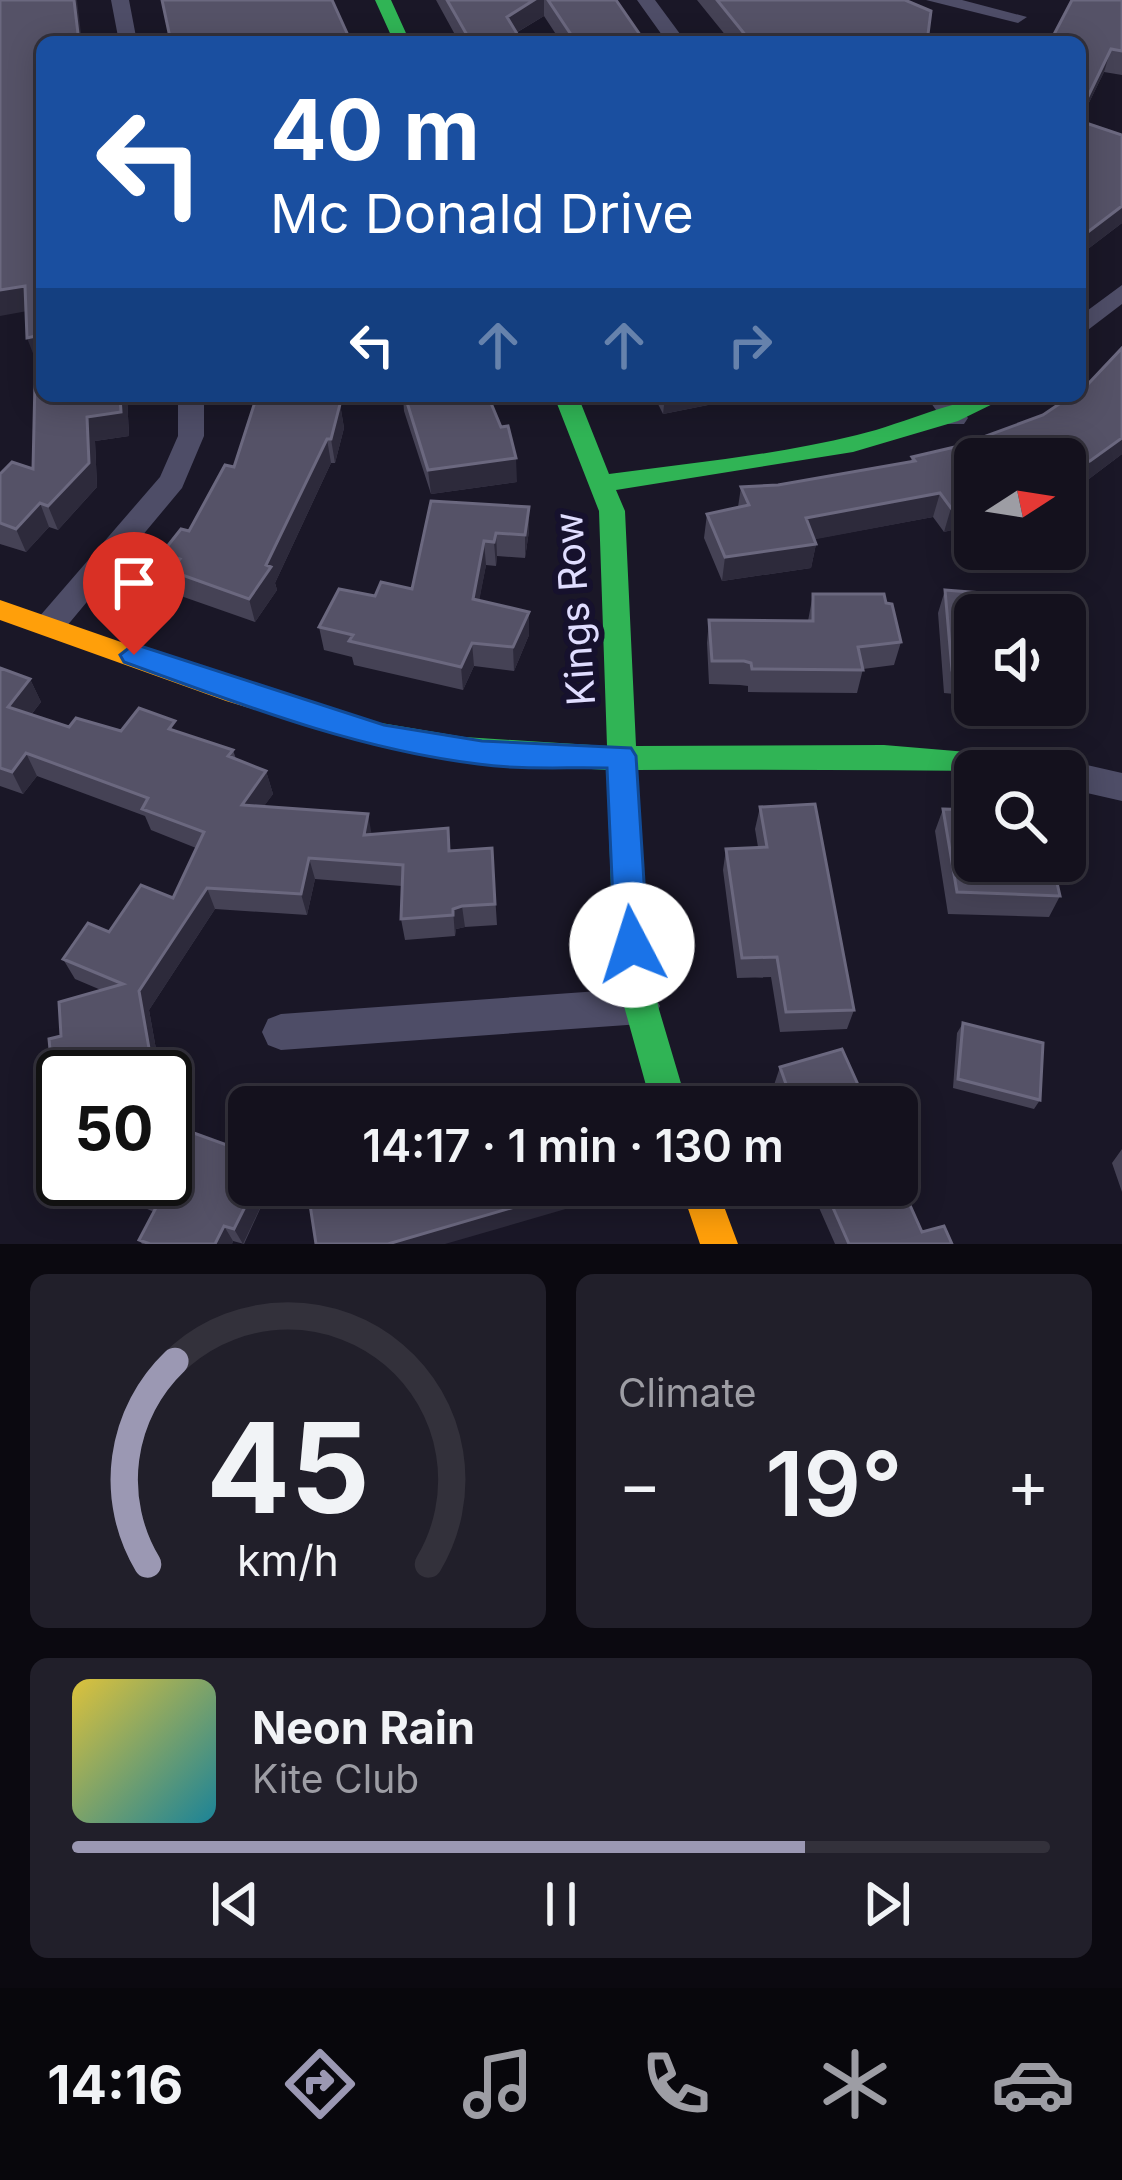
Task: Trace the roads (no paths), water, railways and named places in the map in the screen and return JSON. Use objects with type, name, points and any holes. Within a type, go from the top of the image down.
[{"type":"street","points":[[121,0],[127,36]]},
{"type":"street","points":[[383,0],[399,36]]},
{"type":"street","points":[[646,0],[673,36]]},
{"type":"street","points":[[935,0],[1023,9],[1007,36]]},
{"type":"street","points":[[1086,323],[1122,292]]},
{"type":"street","points":[[50,626],[172,482],[191,436],[191,402]]},
{"type":"street","name":"Kings Row","points":[[569,402],[603,483],[616,544],[628,919],[641,1006],[664,1086]]},
{"type":"street","points":[[603,483],[853,447],[947,407]]},
{"type":"street","points":[[0,610],[248,696],[384,737],[482,753],[954,758]]},
{"type":"street","points":[[1086,779],[1122,788]]},
{"type":"street","points":[[280,1032],[641,1006]]},
{"type":"street","points":[[705,1206],[718,1244]]}]
